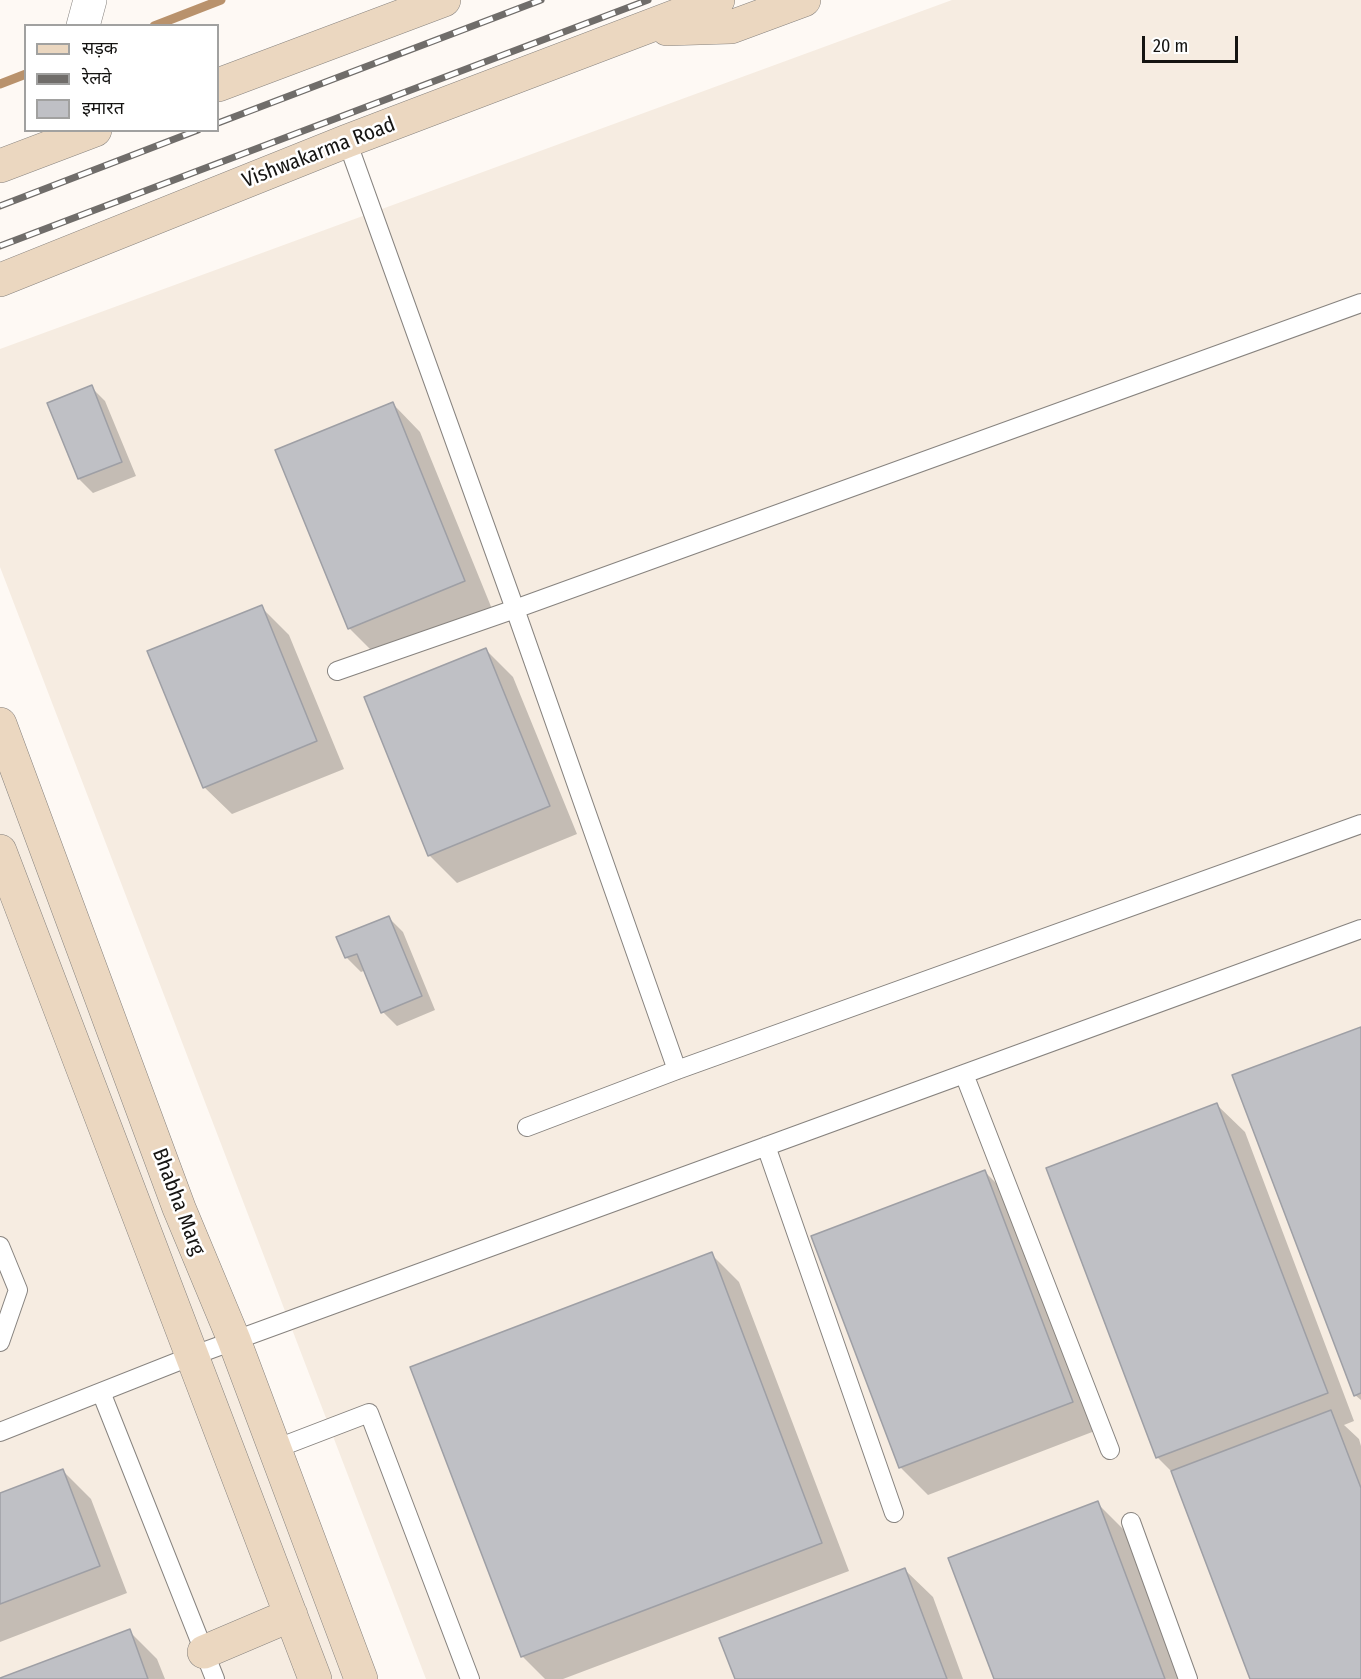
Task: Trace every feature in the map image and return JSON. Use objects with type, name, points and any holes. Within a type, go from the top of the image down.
[{"type":"street","points":[[84,24],[90,0]]},
{"type":"street","points":[[219,85],[444,0]]},
{"type":"street","name":"Vishwakarma Road","points":[[0,280],[347,141],[718,0]]},
{"type":"street","points":[[641,30],[731,27],[804,0]]},
{"type":"street","points":[[0,166],[53,139],[86,132]]},
{"type":"street","name":"Bhabha Marg","points":[[0,724],[179,1208],[234,1340],[362,1679]]},
{"type":"street","name":"Bhabha Marg","points":[[0,851],[315,1679]]},
{"type":"street","points":[[210,1665],[291,1616]]},
{"type":"lane","points":[[347,141],[515,609],[676,1070]]},
{"type":"lane","points":[[337,671],[515,609],[1361,303]]},
{"type":"lane","points":[[527,1127],[676,1070],[1361,824]]},
{"type":"lane","points":[[0,1432],[234,1340],[1361,929]]},
{"type":"lane","points":[[964,1074],[1110,1450]]},
{"type":"lane","points":[[766,1146],[894,1513]]},
{"type":"lane","points":[[0,1246],[18,1290],[0,1342]]},
{"type":"lane","points":[[101,1392],[210,1665]]},
{"type":"lane","points":[[275,1449],[369,1413],[470,1679]]},
{"type":"lane","points":[[1131,1522],[1188,1679]]},
{"type":"shaded area","points":[[952,0],[1361,0],[1361,1679],[426,1679],[0,567],[0,349]]},
{"type":"shaded area","points":[[0,710],[365,1679],[0,1679]]},
{"type":"building","points":[[92,385],[122,462],[78,479],[47,403]]},
{"type":"building","points":[[393,402],[465,581],[348,629],[275,450]]},
{"type":"building","points":[[262,605],[317,741],[203,788],[147,651]]},
{"type":"building","points":[[486,648],[550,806],[428,856],[364,697]]},
{"type":"building","points":[[389,916],[422,996],[381,1013],[357,954],[345,958],[336,937]]},
{"type":"building","points":[[1361,1027],[1361,1393],[1354,1396],[1232,1075]]},
{"type":"building","points":[[1217,1103],[1328,1393],[1156,1458],[1046,1168]]},
{"type":"building","points":[[985,1170],[1073,1402],[899,1468],[811,1236]]},
{"type":"building","points":[[712,1252],[822,1543],[521,1657],[410,1367]]},
{"type":"building","points":[[1331,1410],[1361,1488],[1361,1679],[1250,1679],[1171,1471]]},
{"type":"building","points":[[63,1469],[100,1566],[0,1604],[0,1493]]},
{"type":"building","points":[[1098,1501],[1165,1679],[994,1679],[948,1558]]},
{"type":"building","points":[[905,1568],[947,1679],[735,1679],[719,1638]]},
{"type":"building","points":[[130,1629],[148,1679],[0,1679],[0,1678]]},
{"type":"waterway","points":[[159,24],[221,0]]},
{"type":"waterway","points":[[0,84],[24,75]]},
{"type":"railway","points":[[219,123],[541,0]]},
{"type":"railway","points":[[0,246],[648,0]]},
{"type":"railway","points":[[0,206],[193,132]]}]
